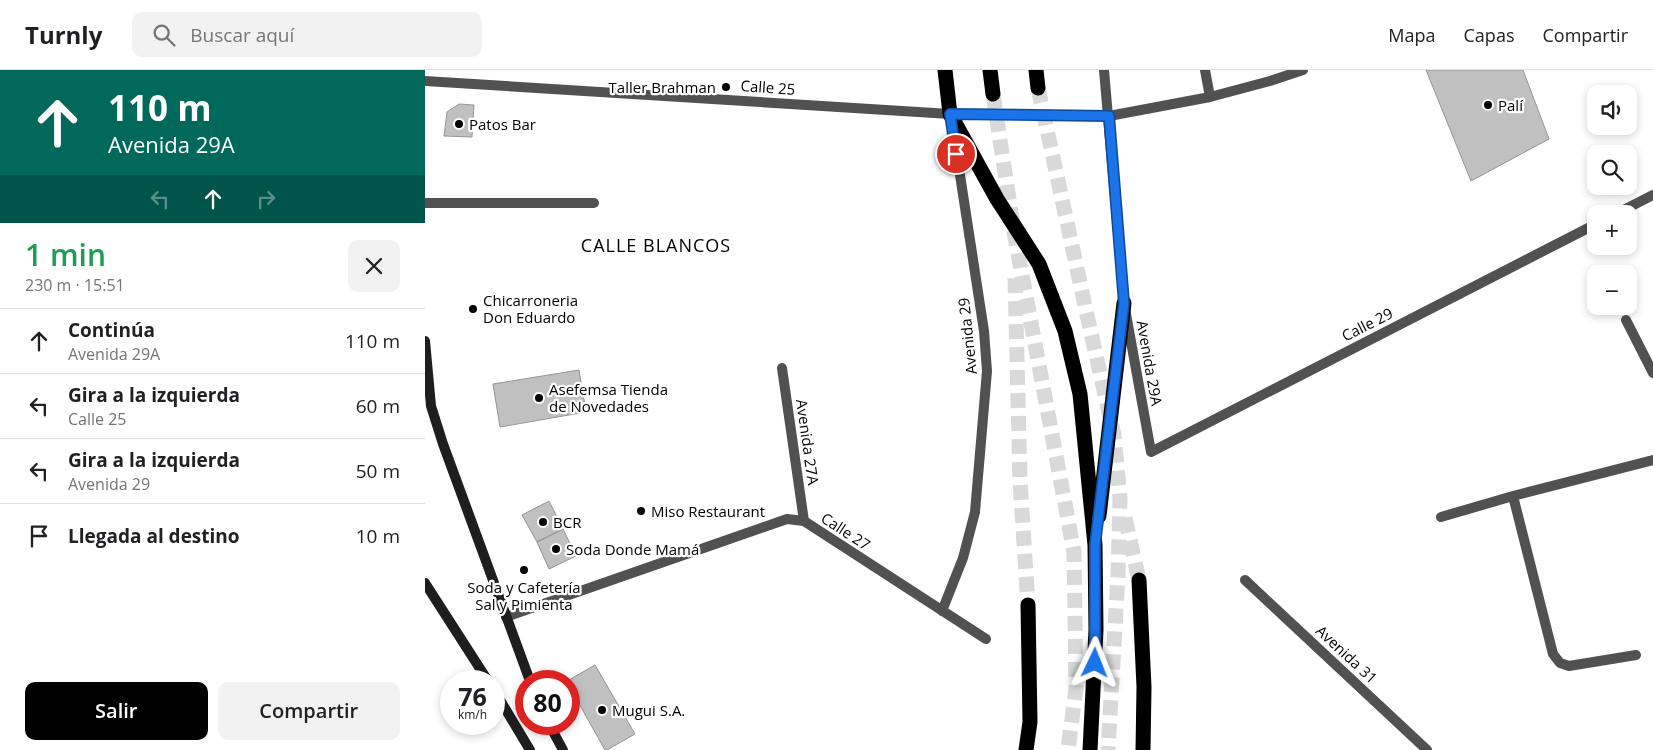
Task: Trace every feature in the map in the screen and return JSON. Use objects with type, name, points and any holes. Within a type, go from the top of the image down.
[{"type":"highway","points":[[945,70],[950,114],[997,199],[1039,264],[1065,331],[1081,394],[1095,545],[1095,630],[1090,750]]},
{"type":"highway","points":[[989,70],[993,94]]},
{"type":"highway","points":[[1036,70],[1038,88]]},
{"type":"highway","points":[[1095,545],[1124,303]]},
{"type":"highway","points":[[1139,580],[1144,687],[1143,750]]},
{"type":"highway","points":[[1026,750],[1029,722],[1028,605]]},
{"type":"main road","points":[[425,340],[431,406],[443,444],[526,670]]},
{"type":"main road","points":[[425,583],[481,670]]},
{"type":"main road","points":[[505,708],[530,750]]},
{"type":"main road","points":[[555,735],[563,750]]},
{"type":"street","name":"Avenida 29A","points":[[1104,70],[1124,303],[1151,452]]},
{"type":"street","points":[[1205,70],[1210,97]]},
{"type":"street","name":"Calle 25","points":[[425,81],[950,114],[1109,116],[1210,97],[1303,70]]},
{"type":"street","name":"Avenida 29","points":[[942,611],[963,558],[975,512],[987,371],[984,331],[950,114]]},
{"type":"street","points":[[1633,205],[1653,195]]},
{"type":"street","points":[[425,203],[594,203]]},
{"type":"street","name":"Calle 29","points":[[1151,452],[1587,229]]},
{"type":"street","points":[[1626,320],[1653,373]]},
{"type":"street","name":"Avenida 27A","points":[[782,368],[804,521]]},
{"type":"street","points":[[1441,517],[1513,496],[1653,460]]},
{"type":"street","points":[[1513,496],[1553,654],[1560,663],[1569,666],[1635,655]]},
{"type":"street","name":"Calle 27","points":[[506,617],[787,520],[804,521],[986,639]]},
{"type":"street","name":"Avenida 31","points":[[1245,580],[1427,750]]},
{"type":"building","name":"Palí","points":[[1426,70],[1523,70],[1549,139],[1471,181]]},
{"type":"building","name":"Patos Bar","points":[[459,104],[474,105],[472,137],[444,136],[447,112]]},
{"type":"building","name":"Asefemsa Tienda de Novedades","points":[[579,370],[586,412],[500,427],[493,384]]},
{"type":"building","name":"BCR","points":[[549,501],[563,529],[537,542],[522,515]]},
{"type":"building","name":"Soda Donde Mamá","points":[[563,529],[576,556],[549,569],[537,542]]},
{"type":"building","name":"Mugui S.A.","points":[[595,665],[635,734],[605,750],[580,706],[580,674]]},
{"type":"tunnel","points":[[1038,88],[1114,435],[1120,498],[1118,575],[1108,750]]},
{"type":"tunnel","points":[[993,94],[1014,232],[1074,552],[1076,688],[1068,750]]},
{"type":"tunnel","points":[[1015,278],[1020,481],[1028,605]]},
{"type":"tunnel","points":[[1125,518],[1139,580]]},
{"type":"place","name":"Taller Brahman","points":[[726,87]]},
{"type":"place","name":"Palí","points":[[1488,105]]},
{"type":"place","name":"Patos Bar","points":[[459,124]]},
{"type":"place","name":"Chicarroneria Don Eduardo","points":[[473,309]]},
{"type":"place","name":"Asefemsa Tienda de Novedades","points":[[539,398]]},
{"type":"place","name":"Miso Restaurant","points":[[641,511]]},
{"type":"place","name":"BCR","points":[[543,522]]},
{"type":"place","name":"Soda Donde Mamá","points":[[556,549]]},
{"type":"place","name":"Soda y Cafetería Sal y Pimienta","points":[[524,570]]},
{"type":"place","name":"Mugui S.A.","points":[[602,710]]},
{"type":"district","name":"CALLE BLANCOS","points":[[656,245]]},
{"type":"route","points":[[956,154],[950,114],[1109,116],[1124,303],[1095,545],[1095,663]]}]
